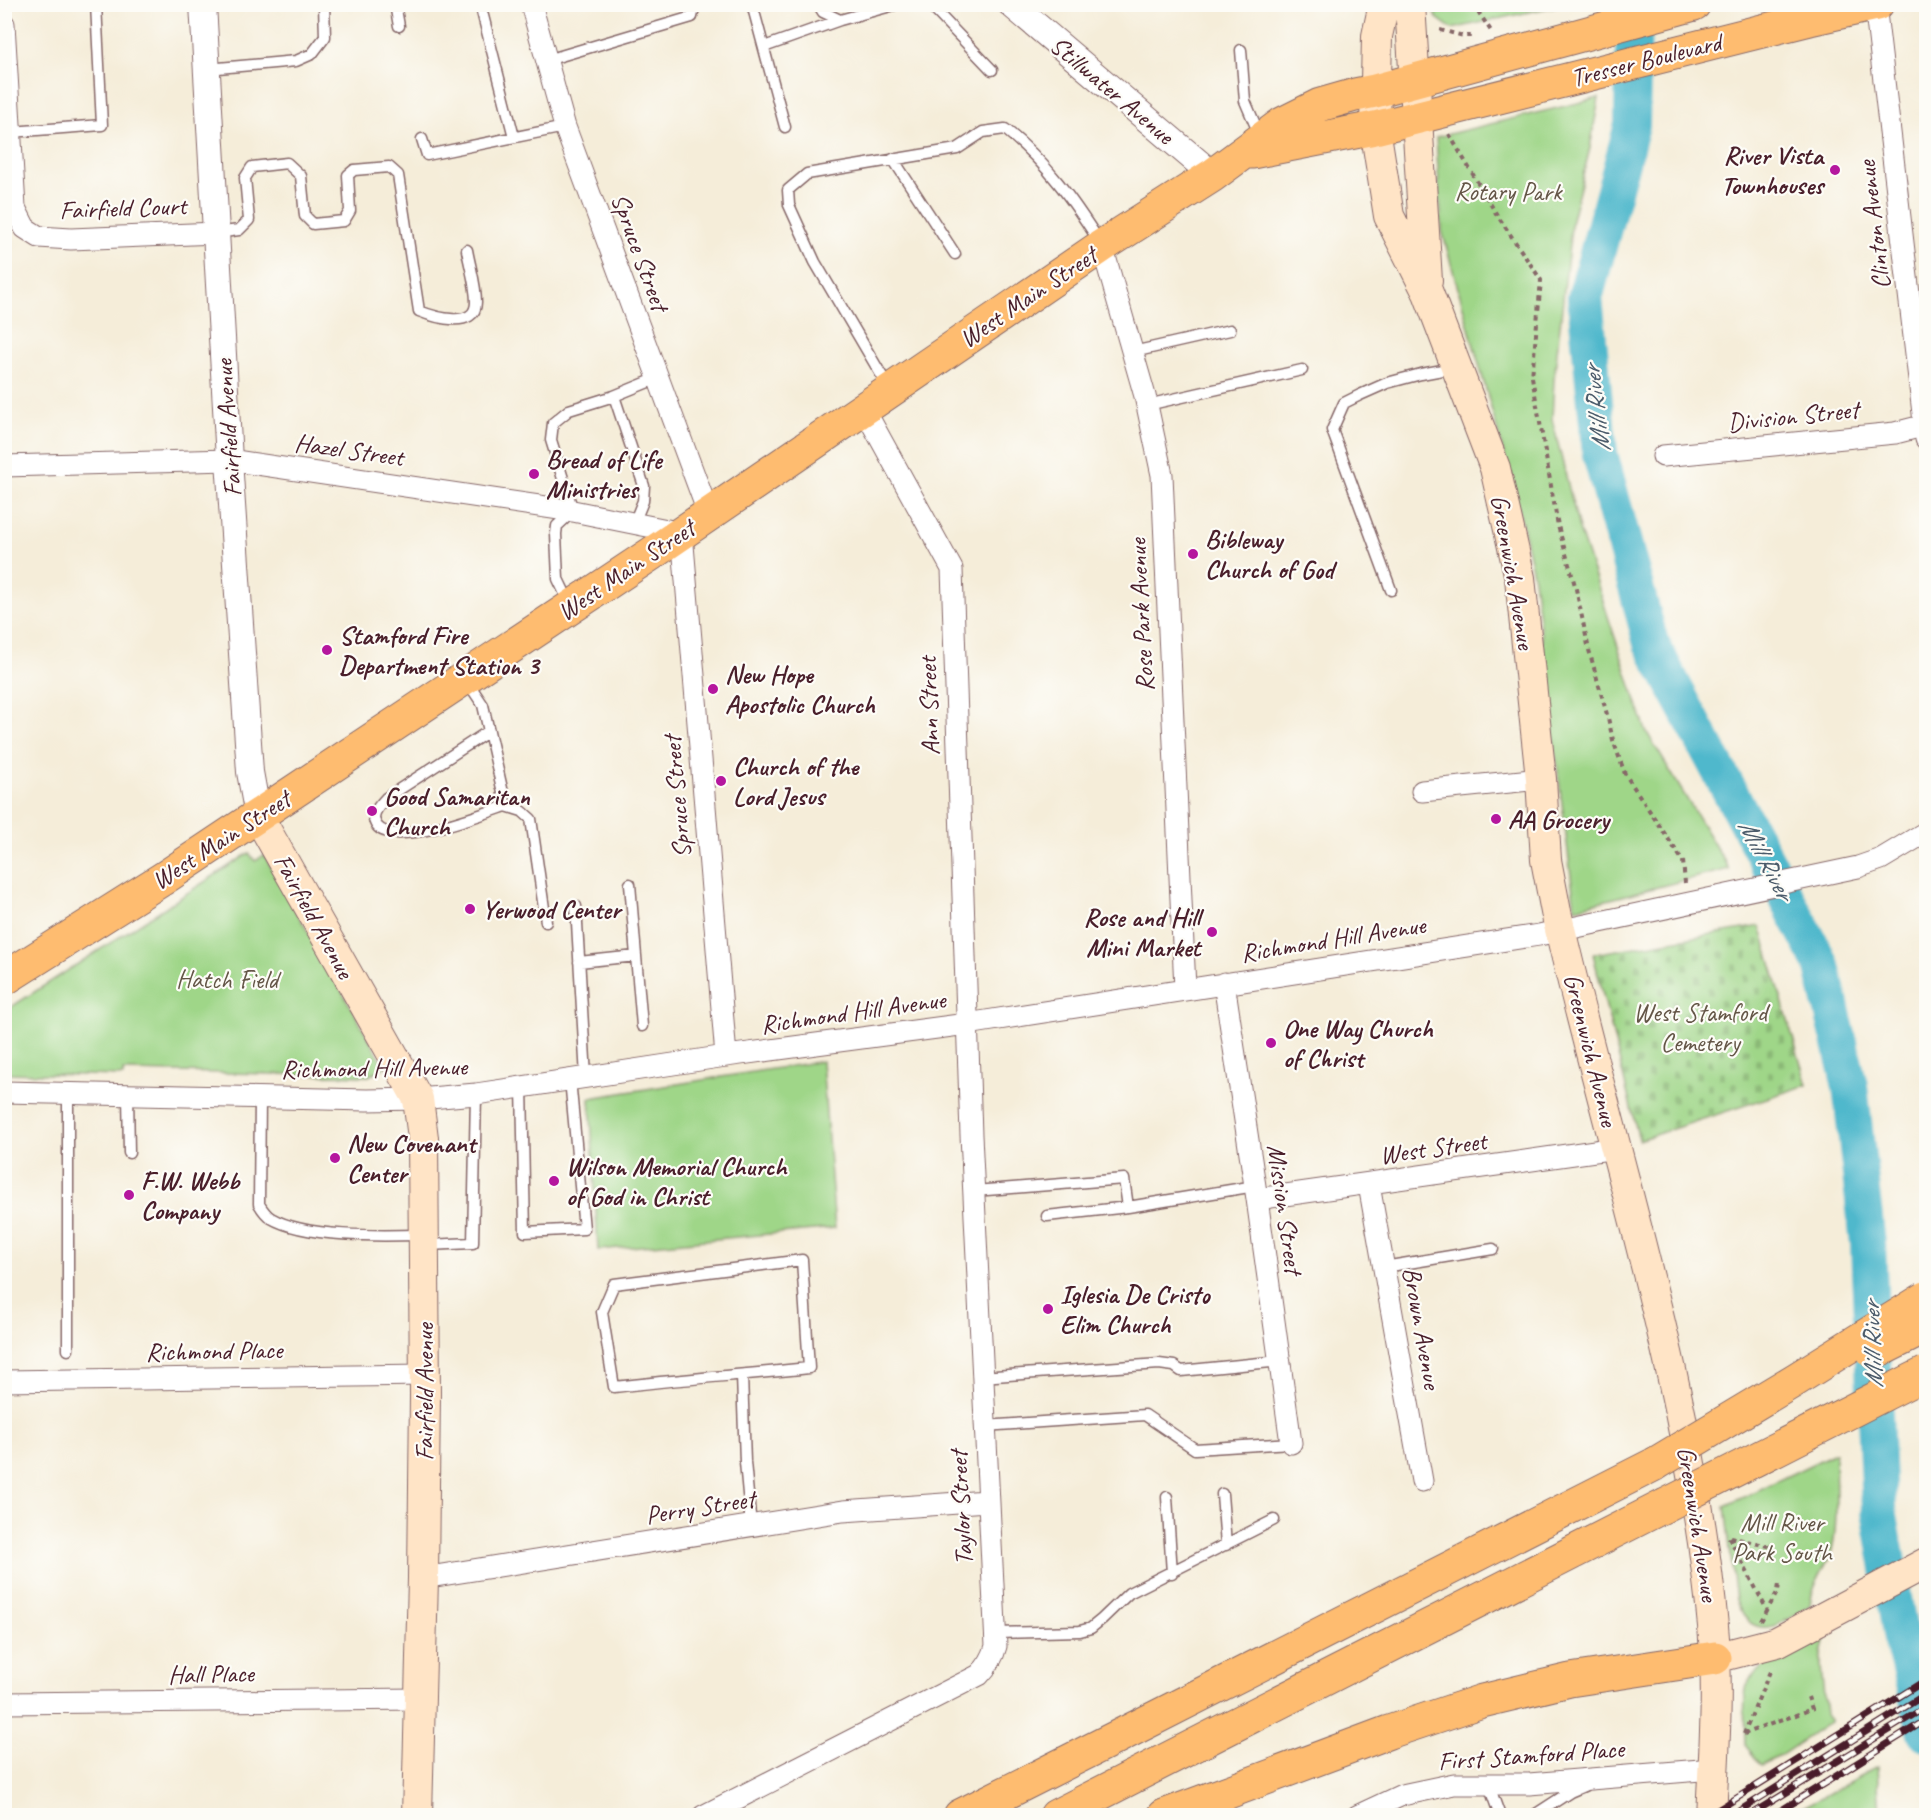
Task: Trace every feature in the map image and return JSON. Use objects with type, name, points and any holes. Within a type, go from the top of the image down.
[{"type":"main road","points":[[1375,91],[1377,36],[1383,4]]},
{"type":"main road","points":[[1410,4],[1416,118]]},
{"type":"main road","name":"Tresser Boulevard","points":[[1375,91],[1692,5]]},
{"type":"main road","name":"Tresser Boulevard","points":[[1416,118],[1693,48],[1876,5]]},
{"type":"main road","name":"West Main Street","points":[[4,979],[165,878],[572,607],[1102,246],[1213,175],[1282,124],[1320,105],[1375,91]]},
{"type":"main road","name":"Greenwich Avenue","points":[[1375,91],[1375,128],[1389,216],[1428,293],[1495,468],[1520,578],[1541,779],[1546,860],[1561,932],[1668,1354],[1703,1534],[1715,1658],[1715,1730],[1711,1815]]},
{"type":"main road","name":"West Main Street","points":[[1251,147],[1375,128],[1416,118]]},
{"type":"main road","name":"Greenwich Avenue","points":[[1416,118],[1428,293]]},
{"type":"main road","name":"Fairfield Avenue","points":[[258,816],[418,1099],[423,1138],[425,1375],[417,1815]]},
{"type":"main road","points":[[1655,1464],[1926,1298]]},
{"type":"main road","points":[[960,1815],[1926,1327]]},
{"type":"main road","points":[[1056,1815],[1926,1373]]},
{"type":"main road","points":[[1164,1815],[1389,1732],[1473,1704],[1551,1684],[1715,1658],[1762,1648],[1796,1633],[1926,1563]]},
{"type":"street","name":"Fairfield Avenue","points":[[203,4],[229,460],[250,772],[258,816]]},
{"type":"street","name":"Spruce Street","points":[[531,4],[565,127],[709,514]]},
{"type":"street","name":"Stillwater Avenue","points":[[1011,4],[1213,175]]},
{"type":"street","name":"Clinton Avenue","points":[[1876,5],[1926,430]]},
{"type":"street","name":"Fairfield Court","points":[[4,24],[15,208],[25,228],[39,237],[71,239],[216,233]]},
{"type":"street","name":"Rose Park Avenue","points":[[1102,246],[1147,405],[1162,475],[1185,989]]},
{"type":"street","name":"Ann Street","points":[[864,409],[951,569],[967,1024]]},
{"type":"street","name":"Division Street","points":[[1663,456],[1926,430]]},
{"type":"street","name":"Hazel Street","points":[[4,466],[229,460],[573,511],[682,533]]},
{"type":"street","name":"Spruce Street","points":[[682,533],[726,1056]]},
{"type":"street","points":[[1422,792],[1541,779]]},
{"type":"street","name":"Richmond Hill Avenue","points":[[4,1092],[418,1099],[476,1094],[726,1056],[967,1024],[1561,932],[1858,867],[1881,859],[1926,832]]},
{"type":"street","name":"Mission Street","points":[[1224,983],[1292,1443]]},
{"type":"street","name":"Taylor Street","points":[[703,1815],[979,1675],[988,1666],[993,1656],[996,1633],[987,1501],[967,1024]]},
{"type":"street","name":"West Street","points":[[1256,1192],[1369,1185],[1616,1148]]},
{"type":"street","name":"Brown Avenue","points":[[1369,1185],[1422,1481]]},
{"type":"street","name":"Richmond Place","points":[[4,1381],[425,1375]]},
{"type":"street","name":"Perry Street","points":[[423,1578],[843,1510],[987,1501]]},
{"type":"street","name":"Hall Place","points":[[4,1703],[419,1699]]},
{"type":"street","name":"First Stamford Place","points":[[1357,1815],[1392,1799],[1454,1784],[1529,1784],[1713,1769]]},
{"type":"lane","points":[[11,132],[102,125],[96,4]]},
{"type":"lane","points":[[207,69],[296,61],[312,54],[325,37],[324,4]]},
{"type":"lane","points":[[394,4],[399,26]]},
{"type":"lane","points":[[480,4],[514,137]]},
{"type":"lane","points":[[547,60],[692,17],[695,4]]},
{"type":"lane","points":[[752,4],[785,127]]},
{"type":"lane","points":[[818,4],[823,12],[840,20]]},
{"type":"lane","points":[[764,47],[840,20],[898,4]]},
{"type":"lane","points":[[929,4],[992,70]]},
{"type":"lane","points":[[1241,50],[1251,147]]},
{"type":"lane","points":[[422,139],[427,155],[565,127]]},
{"type":"lane","points":[[891,391],[815,262],[789,205],[788,190],[807,174],[957,149],[982,132],[1005,129],[1030,150],[1067,192],[1102,246]]},
{"type":"lane","points":[[893,159],[956,254]]},
{"type":"lane","points":[[216,233],[238,230],[249,220],[245,178],[252,167],[287,163],[301,176],[305,216],[313,224],[344,221],[350,210],[348,175],[354,170],[389,167],[398,175],[419,311],[437,318],[465,319],[472,314],[476,305],[467,250]]},
{"type":"lane","points":[[1133,352],[1230,330]]},
{"type":"lane","points":[[1391,590],[1332,430],[1344,404],[1360,395],[1398,380],[1456,368]]},
{"type":"lane","points":[[1147,405],[1302,370]]},
{"type":"lane","points":[[572,607],[558,579],[556,534],[558,526],[573,511],[551,440],[553,423],[569,410],[614,396],[658,378]]},
{"type":"lane","points":[[614,396],[644,486],[643,501],[634,523]]},
{"type":"lane","points":[[465,678],[483,705],[506,806]]},
{"type":"lane","points":[[489,731],[386,798],[376,810],[375,822],[385,832],[409,833],[458,822],[506,806],[522,812],[531,819],[546,922]]},
{"type":"lane","points":[[630,884],[642,1026]]},
{"type":"lane","points":[[522,1086],[525,1232],[584,1229],[578,1078],[579,962],[576,906]]},
{"type":"lane","points":[[579,962],[636,956]]},
{"type":"lane","points":[[68,1093],[68,1350]]},
{"type":"lane","points":[[260,1097],[258,1204],[270,1217],[298,1230],[473,1243],[476,1094]]},
{"type":"lane","points":[[128,1095],[129,1152]]},
{"type":"lane","points":[[974,1191],[1124,1179],[1128,1207]]},
{"type":"lane","points":[[1047,1216],[1256,1192]]},
{"type":"lane","points":[[1384,1267],[1493,1249]]},
{"type":"lane","points":[[802,1260],[809,1368],[742,1375],[704,1376],[614,1387],[602,1312],[614,1284],[802,1260]]},
{"type":"lane","points":[[982,1377],[1159,1364],[1174,1366],[1181,1371],[1280,1361]]},
{"type":"lane","points":[[742,1375],[745,1462],[751,1526]]},
{"type":"lane","points":[[984,1426],[1145,1415],[1195,1449],[1292,1443]]},
{"type":"lane","points":[[1222,1494],[1226,1545]]},
{"type":"lane","points":[[1167,1497],[1172,1573]]},
{"type":"lane","points":[[996,1633],[1080,1631],[1091,1628],[1129,1593],[1274,1520]]},
{"type":"lane","points":[[1533,1815],[1570,1792],[1603,1778]]},
{"type":"lane","points":[[1488,1784],[1500,1815]]},
{"type":"path","points":[[1473,4],[1491,31],[1483,36]]},
{"type":"path","points":[[1440,30],[1473,36]]},
{"type":"path","points":[[1447,131],[1497,215],[1541,280],[1533,377],[1558,526],[1576,589],[1588,650],[1625,774],[1683,861],[1686,884]]},
{"type":"path","points":[[1767,1610],[1729,1537],[1772,1547],[1774,1554]]},
{"type":"path","points":[[1758,1627],[1778,1591],[1779,1584]]},
{"type":"path","points":[[1771,1668],[1744,1734],[1812,1709],[1808,1697]]},
{"type":"green space","points":[[1430,5],[1561,5],[1452,29],[1437,18]]},
{"type":"green space","name":"Rotary Park","points":[[1599,98],[1590,148],[1572,219],[1554,379],[1552,419],[1579,529],[1646,731],[1729,869],[1575,908],[1534,579],[1518,505],[1442,231],[1436,137]]},
{"type":"green space","name":"Hatch Field","points":[[249,853],[255,861],[264,855],[385,1067],[369,1076],[123,1071],[123,1076],[5,1073],[5,1011]]},
{"type":"green space","name":"West Stamford Cemetery","points":[[1760,926],[1807,1085],[1639,1140],[1593,954]]},
{"type":"green space","points":[[822,1061],[835,1228],[598,1250],[590,1098]]},
{"type":"green space","name":"Mill River Park South","points":[[1835,1453],[1836,1518],[1833,1543],[1831,1553],[1813,1591],[1810,1605],[1789,1619],[1769,1627],[1759,1627],[1750,1623],[1742,1614],[1736,1600],[1725,1506]]},
{"type":"green space","name":"Mill River Park South","points":[[1827,1630],[1821,1654],[1821,1667],[1826,1715],[1831,1721],[1780,1756],[1761,1765],[1745,1745],[1745,1696],[1750,1680],[1780,1655]]},
{"type":"green space","points":[[1877,1767],[1880,1815],[1789,1815]]},
{"type":"waterway","name":"Mill River","points":[[1634,4],[1632,125],[1585,298],[1600,454],[1651,643],[1821,963],[1850,1086],[1868,1244],[1879,1511],[1901,1638],[1926,1733]]},
{"type":"railway","points":[[1708,1816],[1926,1680]]},
{"type":"railway","points":[[1731,1816],[1926,1694]]},
{"type":"railway","points":[[1748,1816],[1926,1707]]},
{"type":"railway","points":[[1772,1816],[1926,1720]]},
{"type":"place","name":"River Vista Townhouses","points":[[1835,170]]},
{"type":"place","name":"Bread of Life Ministries","points":[[534,474]]},
{"type":"place","name":"Bibleway Church of God","points":[[1193,554]]},
{"type":"place","name":"Stamford Fire Department Station 3","points":[[327,650]]},
{"type":"place","name":"New Hope Apostolic Church","points":[[713,689]]},
{"type":"place","name":"Church of the Lord Jesus","points":[[721,781]]},
{"type":"place","name":"Good Samaritan Church","points":[[372,811]]},
{"type":"place","name":"AA Grocery","points":[[1496,819]]},
{"type":"place","name":"Yerwood Center","points":[[470,909]]},
{"type":"place","name":"Rose and Hill Mini Market","points":[[1212,932]]},
{"type":"place","name":"One Way Church of Christ","points":[[1271,1043]]},
{"type":"place","name":"New Covenant Center","points":[[335,1158]]},
{"type":"place","name":"Wilson Memorial Church of God in Christ","points":[[554,1181]]},
{"type":"place","name":"F.W. Webb Company","points":[[129,1195]]},
{"type":"place","name":"Iglesia De Cristo Elim Church","points":[[1048,1309]]}]
